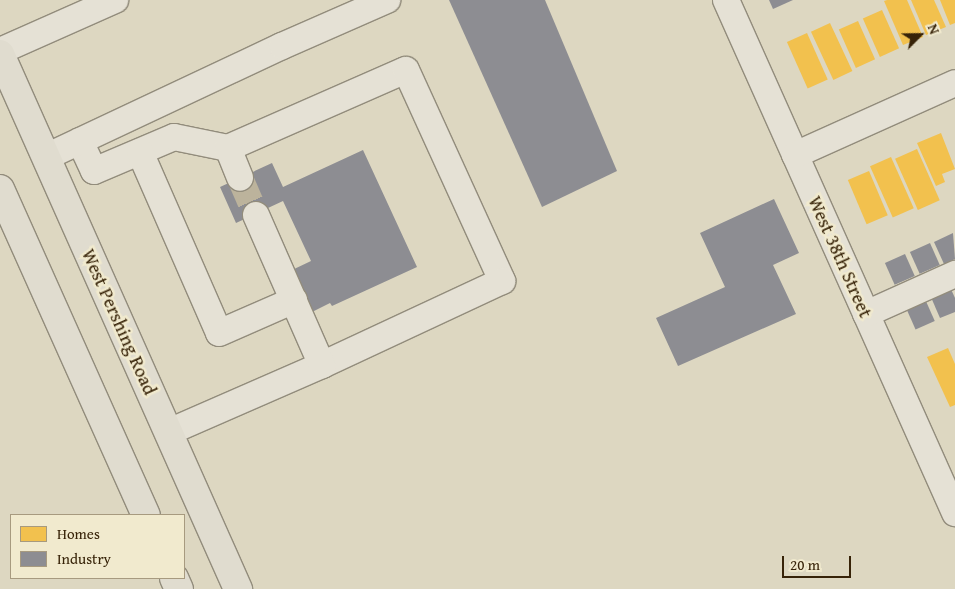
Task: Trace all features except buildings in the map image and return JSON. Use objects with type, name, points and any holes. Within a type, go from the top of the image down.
[{"type":"main road","name":"West Pershing Road","points":[[0,52],[238,589]]},
{"type":"main road","points":[[0,189],[146,514]]},
{"type":"street","points":[[0,52],[114,0]]},
{"type":"street","points":[[46,157],[282,46],[387,0]]},
{"type":"street","name":"West 38th Street","points":[[726,0],[866,314],[946,467],[955,513]]},
{"type":"street","points":[[80,141],[94,171],[174,137],[228,148],[406,70],[502,281],[322,365],[169,432]]},
{"type":"street","points":[[795,155],[955,83]]},
{"type":"street","points":[[228,148],[240,178]]},
{"type":"street","points":[[140,152],[219,333],[294,300]]},
{"type":"street","points":[[256,215],[322,365]]},
{"type":"street","points":[[866,314],[955,274]]},
{"type":"tunnel","points":[[240,178],[256,215]]}]
